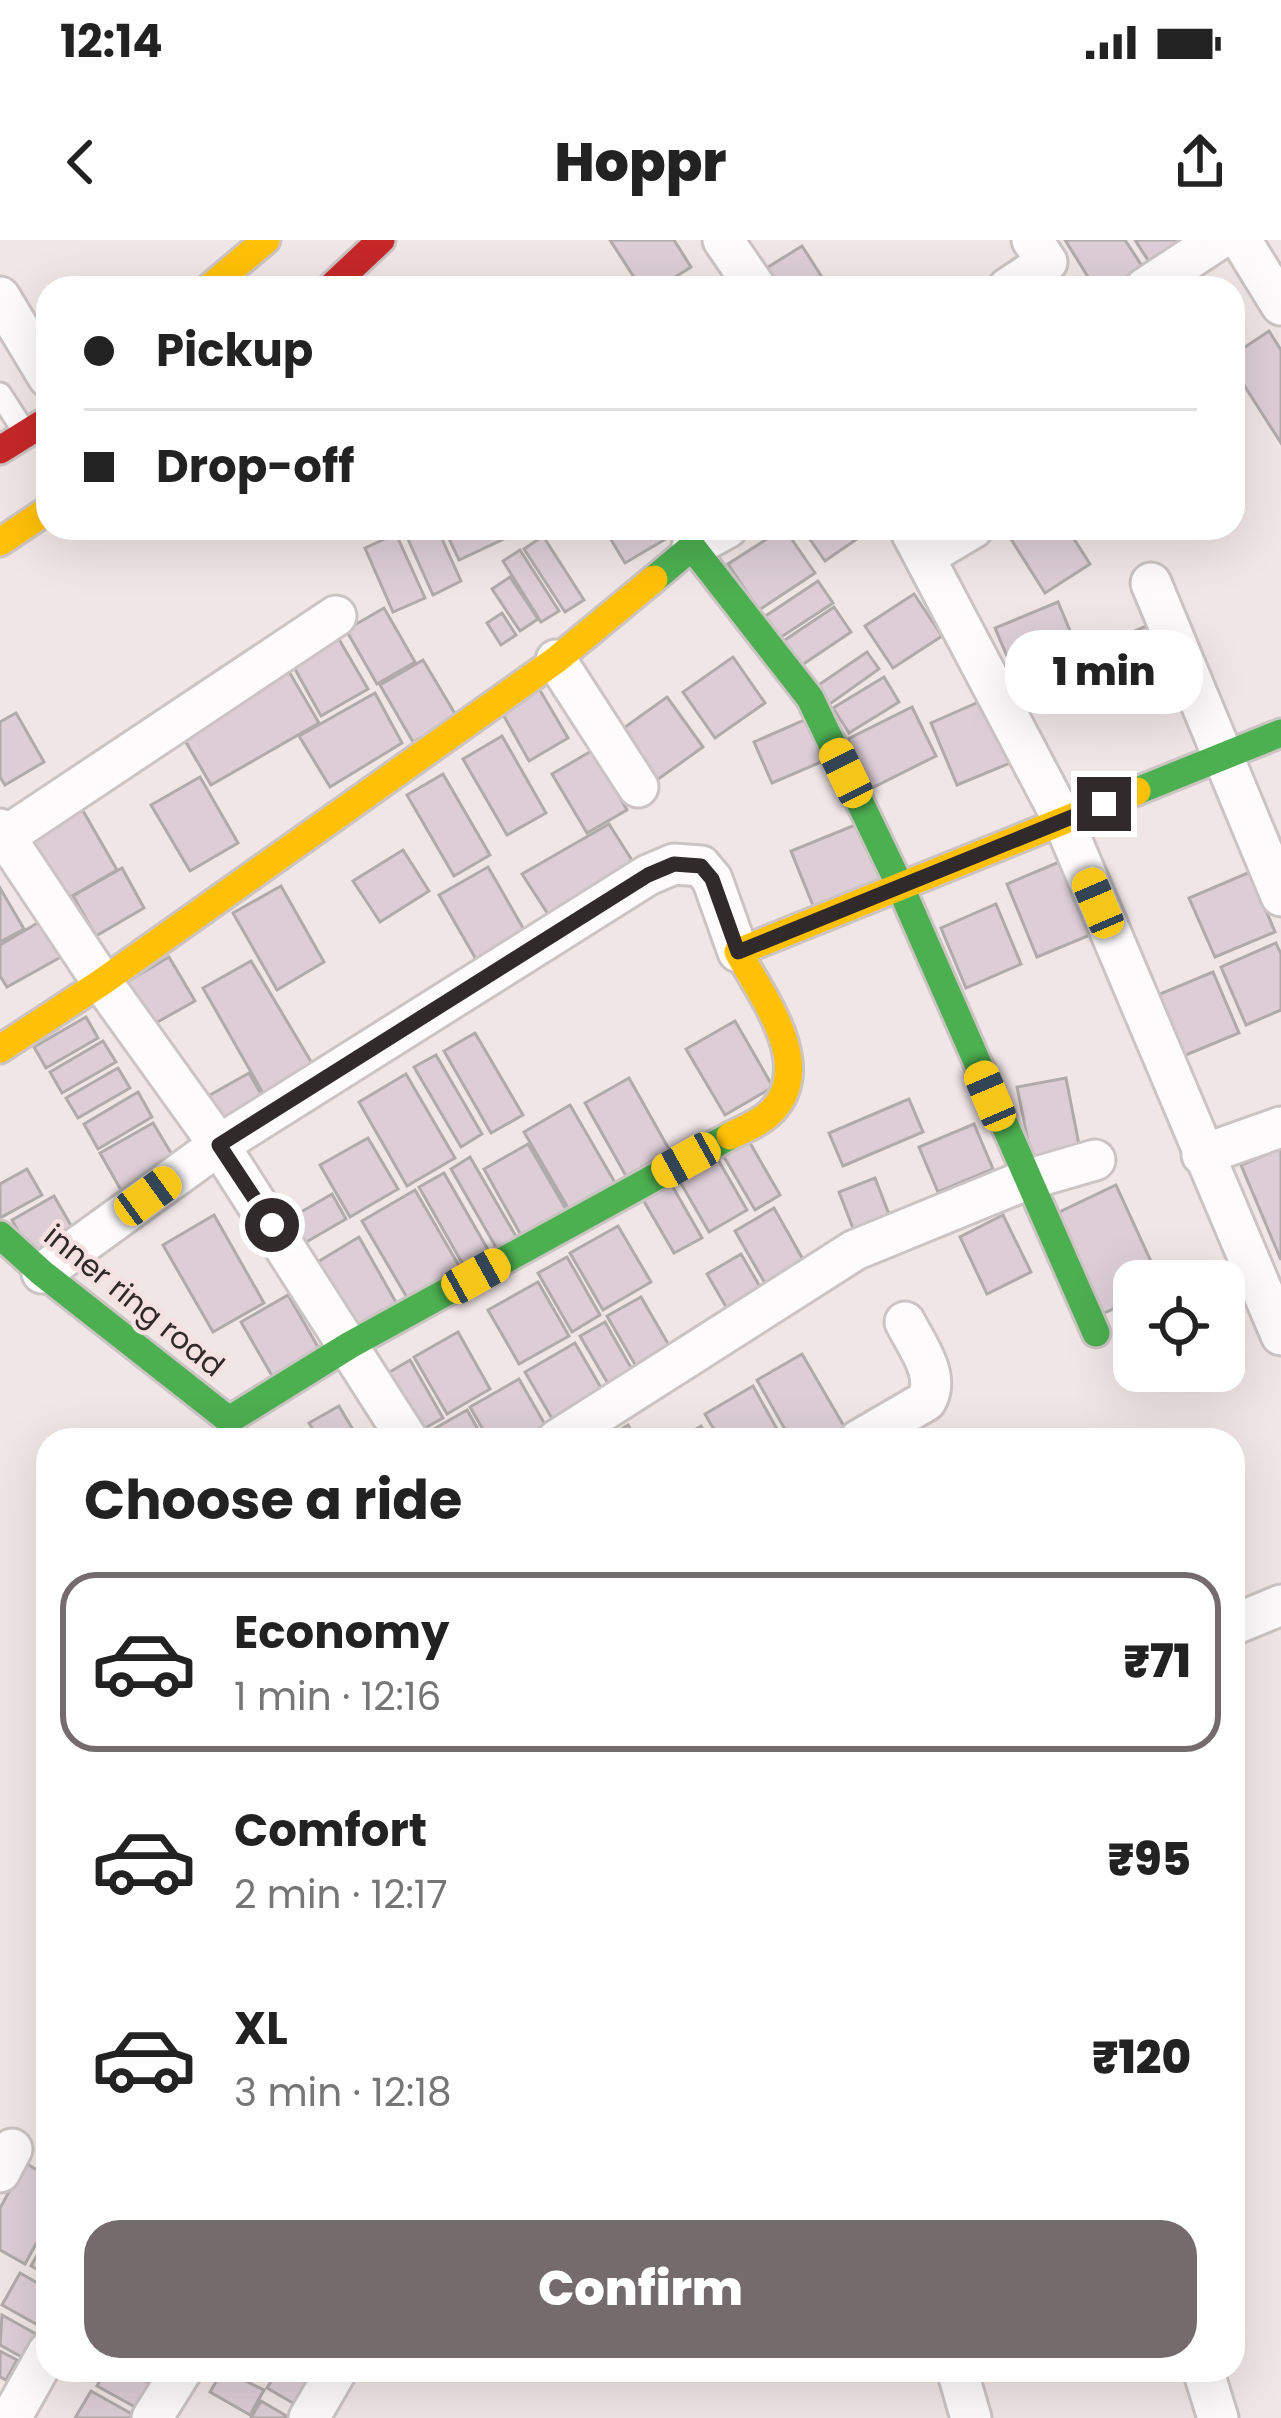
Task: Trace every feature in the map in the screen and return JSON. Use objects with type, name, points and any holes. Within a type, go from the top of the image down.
[{"type":"main road","points":[[223,276],[266,240]]},
{"type":"main road","points":[[343,276],[381,240]]},
{"type":"main road","points":[[0,450],[36,428]]},
{"type":"main road","points":[[0,542],[36,519]]},
{"type":"main road","points":[[0,1049],[556,660],[692,547],[810,698],[900,886],[1096,1333]]},
{"type":"main road","points":[[738,952],[1281,733]]},
{"type":"main road","name":"inner ring road","points":[[239,1428],[350,1345],[770,1114],[788,1089],[790,1054],[738,952]]},
{"type":"main road","name":"inner ring road","points":[[0,1235],[234,1428]]},
{"type":"street","points":[[1163,276],[1218,240]]},
{"type":"street","points":[[1241,240],[1281,305]]},
{"type":"street","points":[[726,241],[748,276]]},
{"type":"street","points":[[0,297],[36,357]]},
{"type":"street","points":[[692,547],[705,540]]},
{"type":"street","points":[[918,542],[1063,820],[1281,1335]]},
{"type":"street","points":[[1151,583],[1281,896]]},
{"type":"street","points":[[336,616],[2,835],[219,1145],[401,1428]]},
{"type":"street","points":[[556,660],[638,787]]},
{"type":"street","points":[[42,1274],[219,1145],[648,875],[674,864],[701,866],[712,879],[738,952]]},
{"type":"street","points":[[1202,1155],[1281,1127]]},
{"type":"street","points":[[575,1428],[855,1250],[1026,1180],[1095,1160]]},
{"type":"street","points":[[879,1428],[931,1393],[933,1379],[905,1322]]},
{"type":"street","points":[[1245,1620],[1281,1604]]},
{"type":"street","points":[[11,2418],[36,2373]]},
{"type":"street","points":[[309,2418],[330,2382]]},
{"type":"street","points":[[960,2382],[971,2418]]},
{"type":"street","points":[[1207,2382],[1218,2418]]},
{"type":"lane","points":[[0,394],[36,426]]},
{"type":"building","points":[[610,240],[674,240],[691,267],[677,276],[633,276]]},
{"type":"building","points":[[1065,240],[1125,240],[1144,269],[1133,276],[1088,276]]},
{"type":"building","points":[[1135,240],[1197,240],[1153,268]]},
{"type":"building","points":[[802,246],[821,276],[758,276]]},
{"type":"building","points":[[1269,331],[1281,350],[1281,443],[1245,387],[1245,347]]},
{"type":"building","points":[[383,540],[399,540],[425,598],[393,612],[365,548]]},
{"type":"building","points":[[408,540],[442,540],[461,581],[433,595]]},
{"type":"building","points":[[450,540],[502,540],[459,560]]},
{"type":"building","points":[[546,540],[584,600],[565,612],[524,549]]},
{"type":"building","points":[[611,540],[664,540],[625,563]]},
{"type":"building","points":[[765,540],[792,540],[815,573],[759,610],[728,564]]},
{"type":"building","points":[[810,540],[856,540],[825,561]]},
{"type":"building","points":[[1012,540],[1075,540],[1090,564],[1045,593]]},
{"type":"building","points":[[520,550],[559,611],[541,622],[503,561]]},
{"type":"building","points":[[510,577],[538,619],[520,631],[492,589]]},
{"type":"building","points":[[818,581],[833,603],[775,641],[761,619]]},
{"type":"building","points":[[914,594],[942,636],[893,668],[865,626]]},
{"type":"building","points":[[1058,602],[1081,657],[1019,684],[995,628]]},
{"type":"building","points":[[834,607],[851,632],[796,669],[779,644]]},
{"type":"building","points":[[384,608],[415,662],[377,684],[346,630]]},
{"type":"building","points":[[502,613],[516,635],[501,645],[487,623]]},
{"type":"building","points":[[1151,624],[1163,652],[1105,677],[1093,649]]},
{"type":"building","points":[[337,636],[368,689],[321,716],[291,662]]},
{"type":"building","points":[[867,652],[879,669],[827,706],[814,688]]},
{"type":"building","points":[[733,657],[765,703],[715,738],[683,692]]},
{"type":"building","points":[[423,660],[457,717],[413,742],[380,685]]},
{"type":"building","points":[[288,670],[319,723],[211,785],[180,732]]},
{"type":"building","points":[[884,677],[899,702],[849,733],[833,708]]},
{"type":"building","points":[[538,687],[568,738],[529,761],[500,709]]},
{"type":"building","points":[[375,693],[402,743],[330,787],[299,736]]},
{"type":"building","points":[[667,697],[703,747],[650,785],[614,735]]},
{"type":"building","points":[[988,698],[1015,761],[957,785],[931,723]]},
{"type":"building","points":[[912,707],[936,756],[872,788],[848,739]]},
{"type":"building","points":[[16,713],[44,762],[5,785],[0,777],[0,722]]},
{"type":"building","points":[[809,718],[828,759],[772,783],[754,742]]},
{"type":"building","points":[[502,736],[546,813],[507,835],[463,759]]},
{"type":"building","points":[[593,750],[627,810],[587,833],[552,774]]},
{"type":"building","points":[[443,774],[490,855],[454,876],[407,795]]},
{"type":"building","points":[[200,777],[238,843],[190,871],[151,805]]},
{"type":"building","points":[[82,809],[117,870],[65,900],[30,839]]},
{"type":"building","points":[[860,823],[883,880],[814,908],[791,851]]},
{"type":"building","points":[[609,824],[640,873],[555,925],[522,874]]},
{"type":"building","points":[[403,850],[429,891],[380,922],[353,881]]},
{"type":"building","points":[[1064,860],[1095,933],[1037,957],[1007,884]]},
{"type":"building","points":[[488,867],[530,940],[481,968],[439,895]]},
{"type":"building","points":[[122,868],[144,908],[96,936],[73,896]]},
{"type":"building","points":[[1250,872],[1275,932],[1215,957],[1189,898]]},
{"type":"building","points":[[281,886],[324,962],[277,990],[233,913]]},
{"type":"building","points":[[0,888],[24,929],[0,942]]},
{"type":"building","points":[[996,904],[1021,964],[966,988],[941,928]]},
{"type":"building","points":[[41,921],[61,957],[7,987],[0,976],[0,945]]},
{"type":"building","points":[[1276,943],[1281,954],[1281,1010],[1246,1025],[1221,967]]},
{"type":"building","points":[[169,957],[195,1001],[145,1029],[120,986]]},
{"type":"building","points":[[251,961],[319,1075],[271,1107],[203,988]]},
{"type":"building","points":[[1213,972],[1239,1033],[1181,1057],[1155,996]]},
{"type":"building","points":[[86,1017],[98,1038],[46,1068],[34,1047]]},
{"type":"building","points":[[735,1021],[773,1087],[725,1115],[686,1049]]},
{"type":"building","points":[[475,1033],[523,1115],[491,1133],[444,1051]]},
{"type":"building","points":[[103,1041],[116,1062],[62,1093],[50,1072]]},
{"type":"building","points":[[436,1055],[482,1134],[461,1147],[414,1067]]},
{"type":"building","points":[[118,1068],[130,1088],[78,1118],[66,1098]]},
{"type":"building","points":[[249,1073],[268,1106],[220,1133],[201,1100]]},
{"type":"building","points":[[406,1074],[455,1158],[407,1186],[359,1102]]},
{"type":"building","points":[[629,1078],[670,1151],[626,1176],[585,1103]]},
{"type":"building","points":[[1066,1078],[1082,1160],[1034,1170],[1017,1087]]},
{"type":"building","points":[[138,1092],[152,1117],[98,1149],[84,1124]]},
{"type":"building","points":[[909,1099],[923,1132],[843,1166],[829,1133]]},
{"type":"building","points":[[570,1105],[617,1186],[571,1213],[524,1132]]},
{"type":"building","points":[[153,1123],[180,1168],[126,1199],[100,1153]]},
{"type":"building","points":[[974,1124],[993,1169],[938,1192],[919,1147]]},
{"type":"building","points":[[746,1136],[780,1195],[755,1210],[720,1150]]},
{"type":"building","points":[[368,1138],[398,1189],[350,1217],[320,1165]]},
{"type":"building","points":[[528,1144],[567,1211],[522,1237],[484,1169]]},
{"type":"building","points":[[1281,1148],[1281,1260],[1241,1165]]},
{"type":"building","points":[[470,1157],[517,1238],[497,1249],[451,1169]]},
{"type":"building","points":[[717,1158],[747,1210],[709,1232],[679,1180]]},
{"type":"building","points":[[27,1169],[42,1195],[0,1218],[0,1184]]},
{"type":"building","points":[[444,1173],[491,1255],[466,1270],[419,1187]]},
{"type":"building","points":[[875,1178],[892,1222],[856,1236],[839,1192]]},
{"type":"building","points":[[670,1182],[702,1238],[674,1253],[642,1198]]},
{"type":"building","points":[[1116,1185],[1150,1260],[1113,1260],[1113,1309],[1098,1316],[1051,1216]]},
{"type":"building","points":[[415,1190],[462,1271],[409,1301],[362,1221]]},
{"type":"building","points":[[332,1194],[346,1219],[296,1248],[282,1223]]},
{"type":"building","points":[[54,1196],[80,1241],[37,1265],[12,1220]]},
{"type":"building","points":[[774,1208],[805,1263],[766,1285],[735,1231]]},
{"type":"building","points":[[214,1215],[264,1303],[213,1332],[163,1245]]},
{"type":"building","points":[[1003,1215],[1031,1272],[987,1294],[960,1237]]},
{"type":"building","points":[[618,1226],[651,1282],[603,1310],[570,1253]]},
{"type":"building","points":[[359,1237],[398,1306],[350,1334],[311,1266]]},
{"type":"building","points":[[741,1254],[763,1292],[729,1312],[707,1274]]},
{"type":"building","points":[[567,1257],[600,1315],[572,1332],[538,1273]]},
{"type":"building","points":[[538,1282],[569,1336],[519,1364],[488,1310]]},
{"type":"building","points":[[288,1295],[322,1354],[275,1381],[241,1322]]},
{"type":"building","points":[[641,1297],[674,1354],[640,1373],[607,1316]]},
{"type":"building","points":[[605,1322],[634,1373],[610,1387],[580,1336]]},
{"type":"building","points":[[458,1332],[490,1389],[447,1414],[414,1357]]},
{"type":"building","points":[[575,1343],[604,1393],[554,1422],[525,1372]]},
{"type":"building","points":[[802,1354],[845,1428],[784,1428],[757,1380]]},
{"type":"building","points":[[410,1360],[443,1418],[425,1428],[404,1428],[376,1380]]},
{"type":"building","points":[[519,1379],[547,1428],[482,1428],[470,1407]]},
{"type":"building","points":[[753,1386],[776,1428],[713,1428],[705,1414]]},
{"type":"building","points":[[339,1406],[352,1428],[312,1428],[309,1423]]},
{"type":"building","points":[[467,1410],[477,1428],[436,1428]]},
{"type":"building","points":[[25,2163],[36,2169],[36,2244],[25,2264],[0,2250],[0,2208]]},
{"type":"building","points":[[20,2273],[36,2282],[36,2324],[2,2305]]},
{"type":"building","points":[[2,2315],[36,2334],[31,2362],[0,2345]]},
{"type":"building","points":[[0,2351],[17,2360],[6,2380],[0,2377]]},
{"type":"building","points":[[99,2382],[151,2384],[137,2408],[97,2386]]},
{"type":"building","points":[[216,2382],[248,2382],[264,2390],[250,2415],[210,2392]]},
{"type":"building","points":[[271,2382],[321,2382],[305,2410],[267,2388]]},
{"type":"building","points":[[91,2391],[132,2414],[130,2418],[75,2418]]},
{"type":"building","points":[[261,2401],[290,2418],[251,2418]]},
{"type":"traffic: fast","points":[[654,579],[692,547],[810,698],[900,886],[1096,1333]]},
{"type":"traffic: fast","points":[[1137,791],[1281,733]]},
{"type":"traffic: fast","points":[[0,1235],[229,1420],[350,1345],[730,1136]]},
{"type":"traffic: slow","points":[[223,276],[266,240]]},
{"type":"traffic: slow","points":[[0,542],[36,518]]},
{"type":"traffic: slow","points":[[0,1049],[556,660],[654,579]]},
{"type":"traffic: slow","points":[[730,1136],[772,1111],[784,1093],[788,1073],[780,1030],[738,952],[1137,791]]},
{"type":"traffic: jam","points":[[343,276],[381,240]]},
{"type":"traffic: jam","points":[[0,450],[36,428]]},
{"type":"route","points":[[272,1225],[219,1145],[648,875],[674,864],[701,866],[712,879],[738,952],[1104,804]]}]
